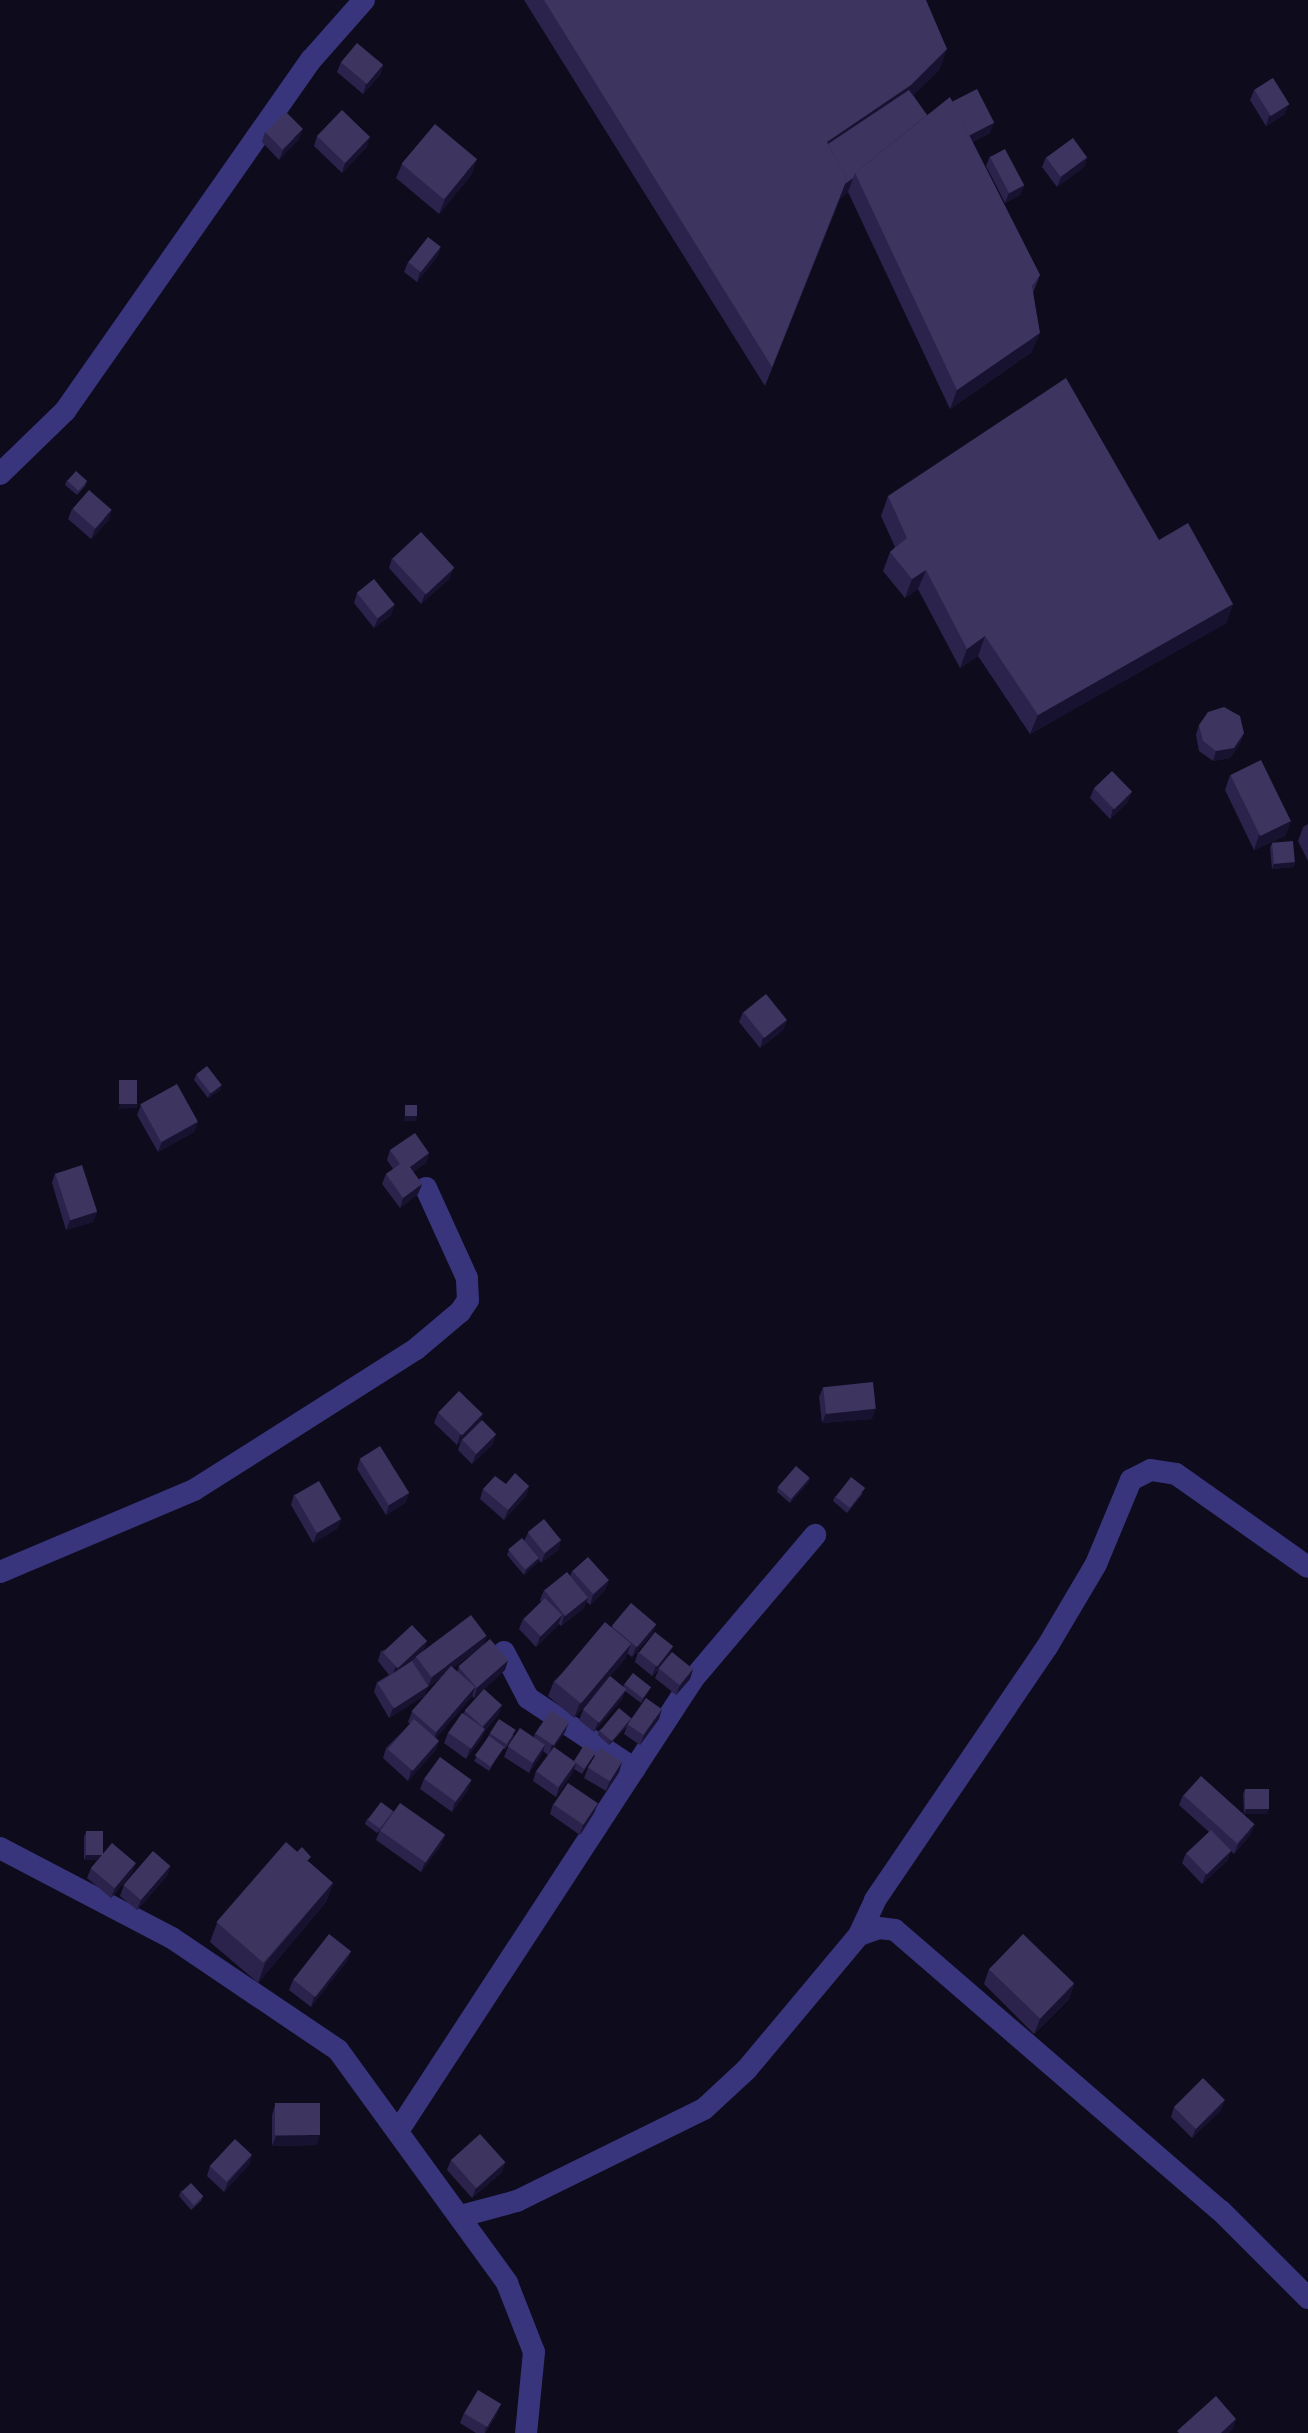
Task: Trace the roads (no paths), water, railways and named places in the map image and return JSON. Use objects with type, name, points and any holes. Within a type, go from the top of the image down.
[{"type":"street","points":[[0,474],[65,411],[311,60],[364,0]]},
{"type":"street","points":[[0,1572],[194,1490],[416,1349],[460,1312],[468,1300],[467,1278],[426,1188]]},
{"type":"street","points":[[461,2216],[517,2202],[704,2109],[747,2070],[859,1935],[875,1900],[1057,1630],[1096,1564],[1131,1480],[1151,1470],[1176,1474],[1308,1567]]},
{"type":"street","points":[[400,2128],[693,1679],[816,1535]]},
{"type":"street","points":[[504,1652],[528,1698],[635,1769]]},
{"type":"street","points":[[0,1848],[172,1938],[338,2050],[400,2128],[506,2283],[534,2352],[526,2433]]},
{"type":"street","points":[[859,1935],[895,1930],[1221,2211],[1308,2298]]}]
